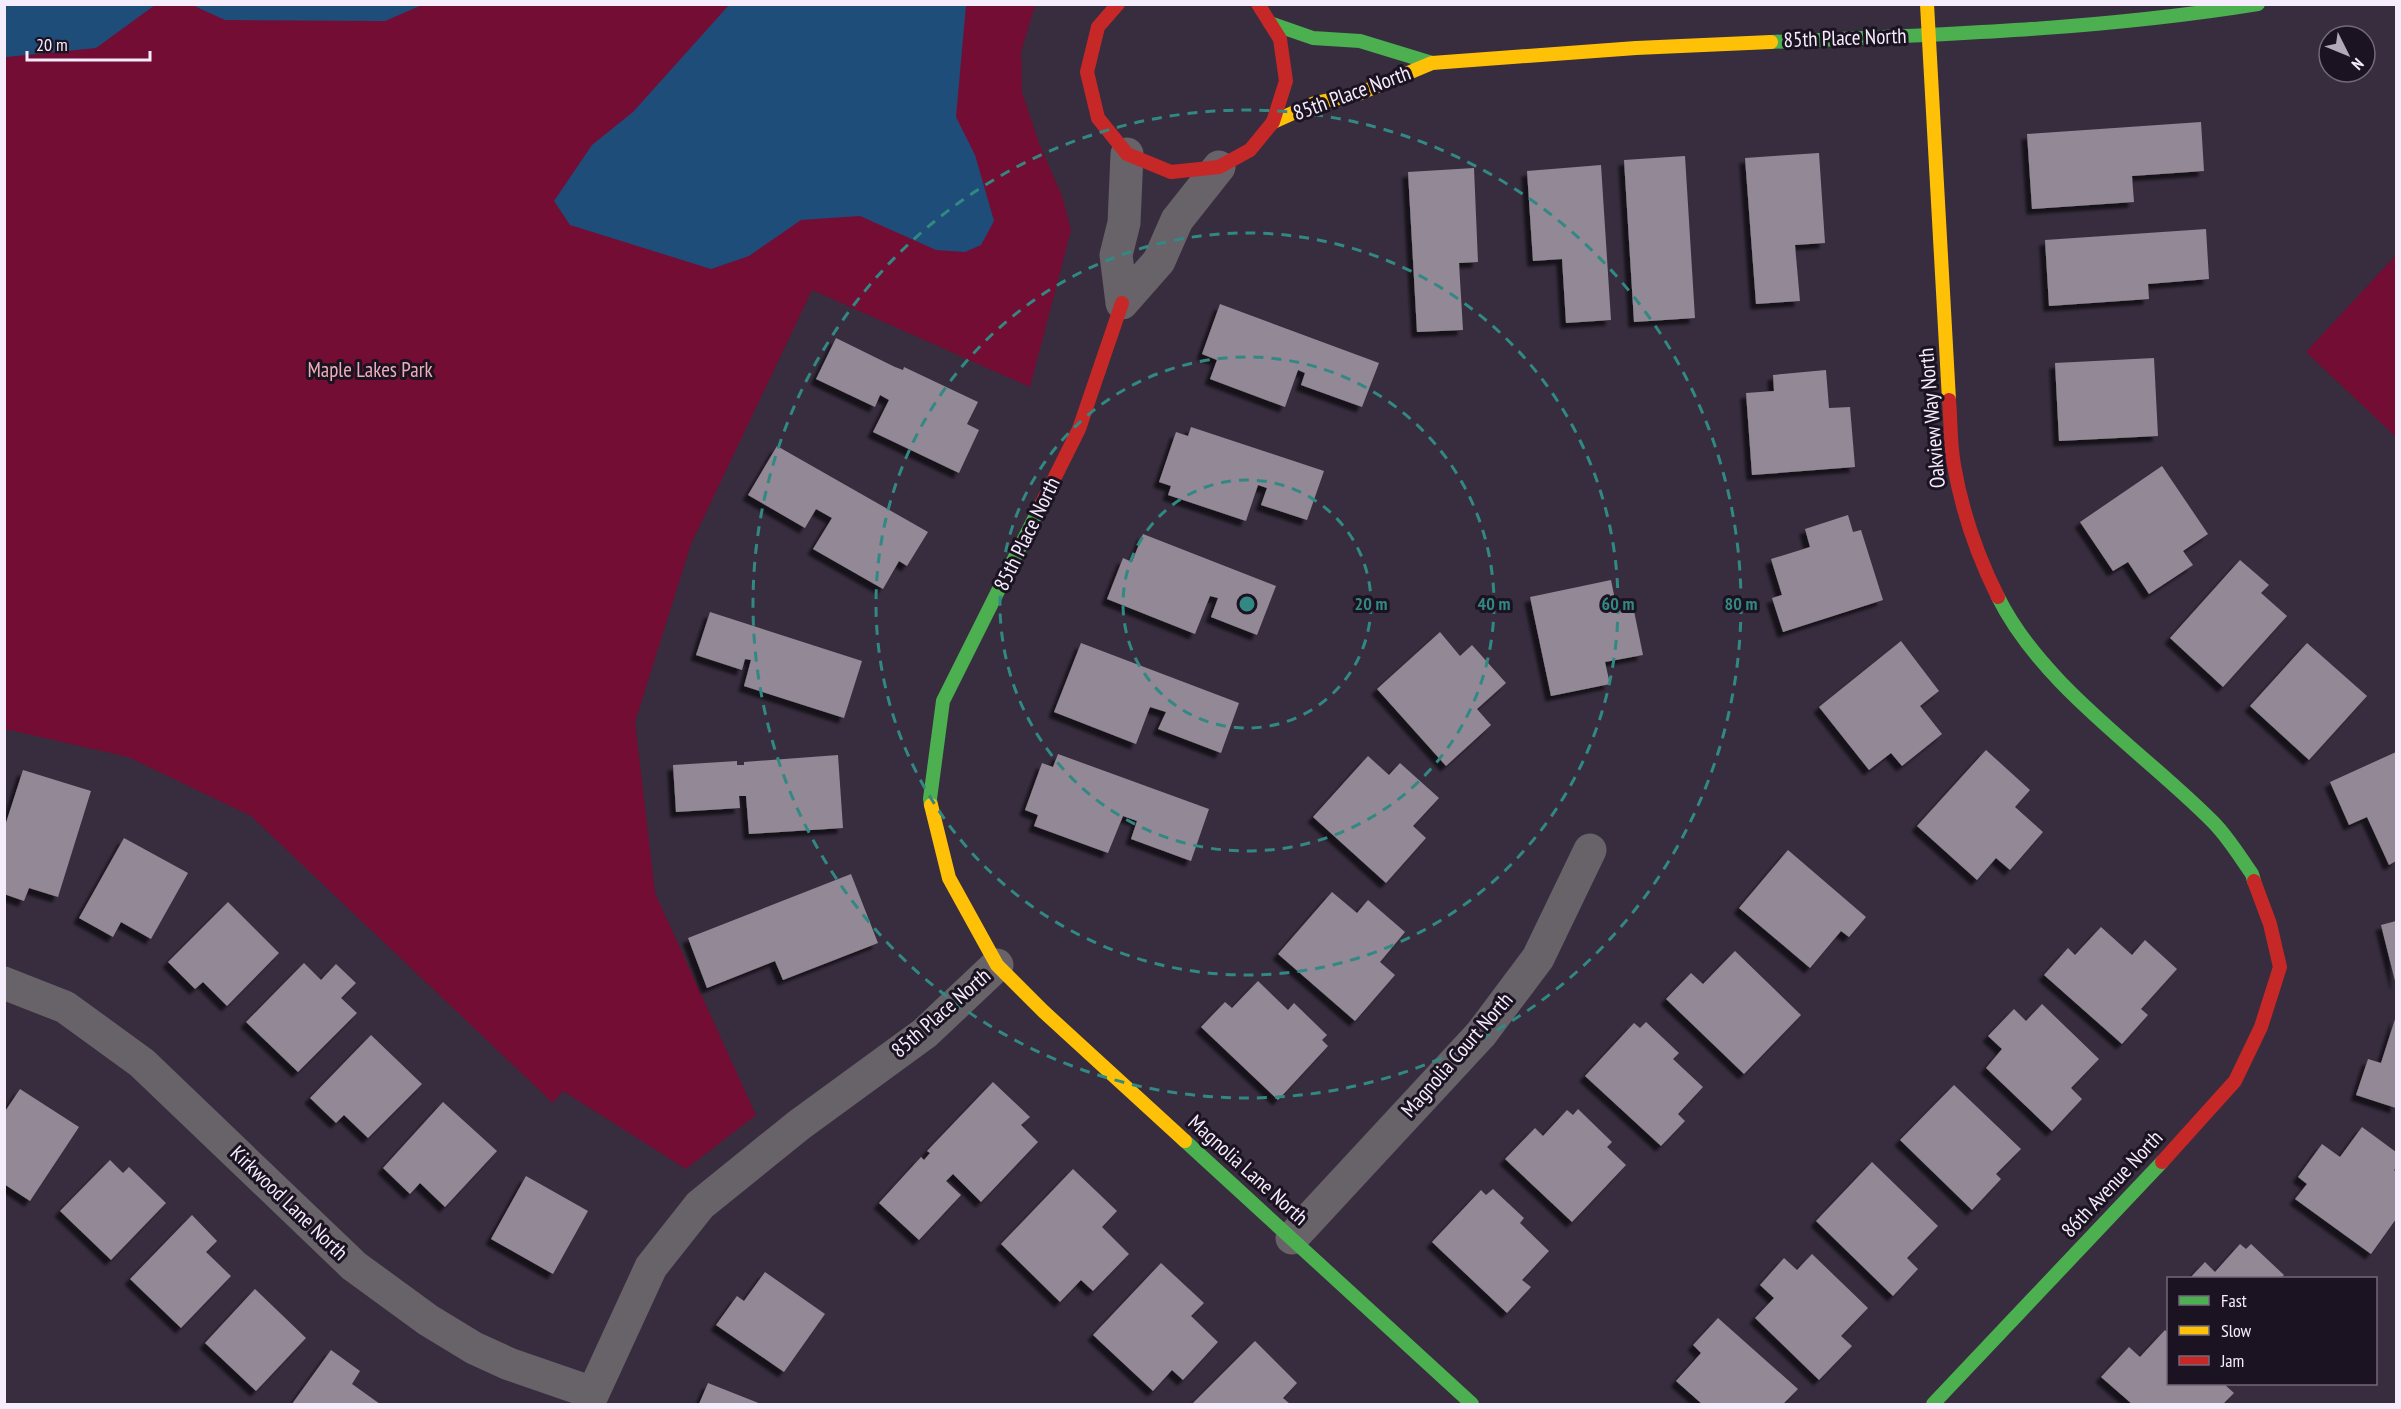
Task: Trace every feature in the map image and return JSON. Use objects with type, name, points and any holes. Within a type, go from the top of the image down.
[{"type":"street","points":[[1118,4],[1098,27],[1086,72],[1098,118],[1127,154],[1171,172],[1219,167],[1250,150],[1273,122],[1286,81],[1280,39],[1258,4]]},
{"type":"street","name":"Oakview Way North","points":[[1926,4],[1953,463],[1965,517],[1982,565],[2004,609],[2032,649],[2072,692],[2215,824],[2252,874],[2271,924],[2280,967]]},
{"type":"street","name":"85th Place North","points":[[1273,122],[1315,103],[1358,94],[1432,63],[1636,48],[1928,35],[2177,17],[2258,4]]},
{"type":"street","name":"85th Place North","points":[[1270,23],[1313,38],[1360,41],[1432,63]]},
{"type":"street","name":"85th Place North","points":[[1122,303],[1116,255],[1124,223],[1127,154]]},
{"type":"street","name":"85th Place North","points":[[591,1399],[651,1267],[700,1205],[799,1125],[925,1033],[997,965],[949,878],[930,798],[943,701],[1079,429],[1122,303],[1159,261],[1178,220],[1219,167]]},
{"type":"street","name":"Magnolia Court North","points":[[1292,1238],[1481,1034],[1538,958],[1590,850]]},
{"type":"street","name":"Magnolia Lane North","points":[[997,965],[1043,1011],[1472,1404]]},
{"type":"street","name":"86th Avenue North","points":[[1933,1404],[2192,1130],[2235,1081],[2262,1027],[2280,967]]},
{"type":"street","name":"Kirkwood Lane North","points":[[4,983],[65,1006],[142,1063],[354,1266],[428,1320],[474,1348],[591,1399]]},
{"type":"green space","name":"Maple Lakes Park","points":[[5,5],[1035,5],[1021,52],[1022,92],[1039,143],[1062,196],[1071,230],[1030,387],[812,290],[691,544],[635,722],[655,893],[756,1115],[686,1169],[563,1091],[553,1103],[251,816],[128,757],[5,729]]},
{"type":"green space","points":[[2396,255],[2396,437],[2306,352]]},
{"type":"water","points":[[5,4],[155,5],[96,48],[6,57],[4,56]]},
{"type":"water","points":[[192,5],[422,5],[385,21],[225,20]]},
{"type":"water","points":[[729,5],[966,5],[956,117],[975,155],[994,221],[981,245],[965,252],[936,250],[860,216],[801,220],[749,256],[711,269],[570,225],[554,201],[592,145],[633,112]]},
{"type":"building","points":[[2201,122],[2204,171],[2132,176],[2134,202],[2032,209],[2027,134]]},
{"type":"building","points":[[1819,153],[1825,243],[1795,245],[1800,301],[1756,304],[1745,158]]},
{"type":"building","points":[[1685,156],[1695,318],[1634,322],[1624,160]]},
{"type":"building","points":[[1601,165],[1611,320],[1566,323],[1562,259],[1533,261],[1527,171]]},
{"type":"building","points":[[1474,168],[1478,262],[1459,263],[1463,330],[1417,332],[1408,172]]},
{"type":"building","points":[[2206,229],[2209,279],[2148,284],[2149,299],[2049,306],[2045,240]]},
{"type":"building","points":[[1220,304],[1379,363],[1362,407],[1301,385],[1305,373],[1298,370],[1285,407],[1210,379],[1217,360],[1202,354]]},
{"type":"building","points":[[836,338],[895,367],[903,370],[904,367],[978,402],[967,424],[979,430],[959,473],[873,432],[889,400],[880,395],[875,407],[816,379]]},
{"type":"building","points":[[2154,358],[2158,436],[2059,441],[2055,363]]},
{"type":"building","points":[[1826,370],[1829,408],[1850,407],[1855,467],[1752,475],[1746,393],[1774,391],[1773,375]]},
{"type":"building","points":[[1191,427],[1324,471],[1307,520],[1261,505],[1267,488],[1258,485],[1246,521],[1168,495],[1171,486],[1159,482],[1176,432],[1188,436]]},
{"type":"building","points":[[777,446],[928,532],[907,566],[899,561],[883,589],[813,549],[832,518],[816,509],[805,528],[748,495]]},
{"type":"building","points":[[2162,466],[2208,534],[2183,551],[2193,565],[2149,594],[2128,562],[2113,571],[2080,522]]},
{"type":"building","points":[[1848,515],[1853,532],[1861,530],[1883,600],[1783,632],[1772,598],[1782,595],[1771,559],[1810,547],[1805,529]]},
{"type":"building","points":[[1143,534],[1276,586],[1257,635],[1211,617],[1218,598],[1210,596],[1195,634],[1107,599],[1123,558],[1132,562]]},
{"type":"building","points":[[2240,560],[2269,585],[2261,593],[2287,616],[2223,687],[2170,638]]},
{"type":"building","points":[[1611,580],[1617,610],[1633,606],[1643,655],[1605,662],[1610,684],[1551,696],[1530,597]]},
{"type":"building","points":[[710,612],[862,661],[844,718],[744,686],[751,660],[745,659],[742,670],[696,655]]},
{"type":"building","points":[[1440,632],[1460,656],[1472,645],[1506,683],[1477,709],[1491,725],[1446,766],[1377,689]]},
{"type":"building","points":[[1901,641],[1939,691],[1920,706],[1942,734],[1902,766],[1891,753],[1869,770],[1819,707]]},
{"type":"building","points":[[1081,643],[1239,703],[1221,753],[1158,729],[1166,712],[1150,707],[1136,744],[1054,712]]},
{"type":"building","points":[[2307,643],[2367,696],[2309,760],[2250,706]]},
{"type":"building","points":[[1986,750],[2030,790],[2015,807],[2043,832],[2010,870],[1996,858],[1977,880],[1917,826]]},
{"type":"building","points":[[2396,752],[2396,861],[2389,865],[2367,817],[2349,825],[2330,782]]},
{"type":"building","points":[[1058,754],[1209,809],[1191,861],[1131,839],[1137,821],[1123,816],[1108,853],[1034,826],[1038,815],[1025,810],[1042,763],[1053,767]]},
{"type":"building","points":[[838,755],[843,828],[749,834],[746,796],[739,796],[740,808],[676,812],[673,765],[737,761],[737,765],[744,765],[744,762]]},
{"type":"building","points":[[1368,756],[1389,775],[1400,763],[1439,798],[1413,826],[1426,838],[1386,883],[1313,817]]},
{"type":"building","points":[[23,770],[91,791],[58,897],[29,888],[24,901],[4,894],[4,829]]},
{"type":"building","points":[[124,838],[188,873],[151,939],[121,922],[113,937],[79,918]]},
{"type":"building","points":[[1788,850],[1866,917],[1849,937],[1841,931],[1810,968],[1739,908]]},
{"type":"building","points":[[851,874],[878,943],[783,980],[775,961],[707,988],[688,938]]},
{"type":"building","points":[[1332,892],[1357,913],[1368,900],[1405,932],[1380,962],[1395,975],[1355,1021],[1278,954]]},
{"type":"building","points":[[228,902],[279,953],[227,1006],[203,982],[195,989],[168,962]]},
{"type":"building","points":[[2396,921],[2396,985],[2381,925]]},
{"type":"building","points":[[2101,927],[2132,955],[2145,940],[2177,969],[2141,1009],[2148,1015],[2122,1044],[2044,975],[2068,948],[2075,955]]},
{"type":"building","points":[[1735,951],[1801,1015],[1744,1074],[1666,999],[1691,973],[1703,984]]},
{"type":"building","points":[[304,963],[321,980],[336,964],[356,983],[341,998],[357,1013],[298,1072],[246,1022]]},
{"type":"building","points":[[1258,981],[1288,1010],[1294,1003],[1327,1035],[1322,1040],[1328,1046],[1278,1100],[1201,1027],[1225,1002],[1232,1008]]},
{"type":"building","points":[[2042,1004],[2099,1059],[2071,1088],[2082,1099],[2052,1131],[1986,1068],[2002,1049],[1988,1036],[2014,1009],[2026,1021]]},
{"type":"building","points":[[2396,1016],[2396,1108],[2356,1095],[2368,1059],[2381,1063]]},
{"type":"building","points":[[1646,1022],[1679,1053],[1673,1059],[1703,1087],[1678,1114],[1685,1121],[1661,1146],[1585,1076],[1634,1023],[1640,1028]]},
{"type":"building","points":[[371,1035],[422,1084],[368,1138],[344,1115],[336,1123],[310,1098]]},
{"type":"building","points":[[993,1082],[1030,1117],[1021,1125],[1038,1142],[981,1202],[953,1174],[946,1181],[961,1195],[919,1240],[879,1203],[921,1157],[924,1160],[930,1153],[927,1151]]},
{"type":"building","points":[[1954,1085],[2021,1149],[1996,1174],[2001,1179],[1972,1210],[1900,1140]]},
{"type":"building","points":[[20,1089],[79,1127],[30,1201],[4,1184],[4,1113]]},
{"type":"building","points":[[443,1102],[497,1151],[445,1207],[420,1183],[410,1194],[383,1168]]},
{"type":"building","points":[[1578,1109],[1612,1142],[1607,1147],[1626,1165],[1572,1222],[1505,1159],[1535,1128],[1543,1136],[1567,1110],[1573,1115]]},
{"type":"building","points":[[2362,1127],[2396,1152],[2394,1170],[2396,1172],[2396,1219],[2371,1254],[2295,1199],[2307,1184],[2298,1177],[2322,1144],[2340,1157]]},
{"type":"building","points":[[110,1160],[123,1173],[129,1167],[166,1203],[111,1260],[60,1211]]},
{"type":"building","points":[[1872,1162],[1938,1226],[1907,1258],[1918,1269],[1893,1296],[1816,1221]]},
{"type":"building","points":[[1073,1169],[1117,1211],[1102,1227],[1129,1254],[1093,1291],[1081,1280],[1060,1302],[1001,1244]]},
{"type":"building","points":[[526,1176],[588,1211],[553,1274],[491,1239]]},
{"type":"building","points":[[1493,1189],[1524,1218],[1520,1223],[1549,1251],[1522,1280],[1531,1287],[1507,1313],[1432,1242],[1481,1190],[1486,1195]]},
{"type":"building","points":[[192,1215],[217,1241],[206,1252],[231,1276],[181,1328],[130,1279]]},
{"type":"building","points":[[2240,1244],[2246,1249],[2251,1244],[2284,1275],[2282,1277],[2191,1277],[2205,1262],[2215,1272]]},
{"type":"building","points":[[1812,1254],[1868,1308],[1841,1336],[1852,1346],[1819,1380],[1755,1318],[1774,1298],[1760,1285],[1784,1258],[1797,1270]]},
{"type":"building","points":[[1161,1263],[1204,1303],[1191,1316],[1218,1342],[1183,1380],[1172,1370],[1153,1391],[1093,1335]]},
{"type":"building","points":[[765,1272],[825,1314],[784,1372],[716,1325],[737,1296],[744,1301]]},
{"type":"building","points":[[255,1289],[306,1338],[256,1391],[205,1343]]},
{"type":"building","points":[[1718,1318],[1798,1389],[1783,1404],[1702,1404],[1676,1381],[1701,1353],[1693,1345]]},
{"type":"building","points":[[2165,1330],[2167,1332],[2167,1385],[2225,1385],[2234,1393],[2223,1404],[2132,1404],[2101,1377],[2129,1347],[2140,1357]]},
{"type":"building","points":[[1255,1341],[1297,1383],[1283,1398],[1290,1404],[1192,1404]]},
{"type":"building","points":[[331,1350],[360,1371],[352,1384],[380,1404],[292,1404]]},
{"type":"building","points":[[708,1383],[761,1404],[699,1404]]},
{"type":"traffic: fast","points":[[1771,42],[2076,26],[2258,4]]},
{"type":"traffic: fast","points":[[1270,23],[1313,38],[1360,41],[1432,63]]},
{"type":"traffic: fast","points":[[931,805],[943,701],[1042,503]]},
{"type":"traffic: fast","points":[[1998,597],[2017,629],[2040,660],[2096,717],[2213,822],[2252,874],[2254,881]]},
{"type":"traffic: fast","points":[[1185,1141],[1472,1404]]},
{"type":"traffic: fast","points":[[1933,1404],[2162,1162]]},
{"type":"traffic: slow","points":[[1927,4],[1949,400]]},
{"type":"traffic: slow","points":[[1273,122],[1315,103],[1358,94],[1432,63],[1636,48],[1771,42]]},
{"type":"traffic: slow","points":[[931,805],[949,878],[997,965],[1043,1011],[1185,1141]]},
{"type":"traffic: jam","points":[[1118,4],[1098,27],[1087,72],[1098,118],[1127,154],[1171,172],[1219,167],[1250,150],[1273,122],[1286,81],[1280,39],[1258,4]]},
{"type":"traffic: jam","points":[[1042,503],[1079,429],[1122,303]]},
{"type":"traffic: jam","points":[[1949,400],[1951,441],[1961,500],[1983,565],[1998,597]]},
{"type":"traffic: jam","points":[[2162,1162],[2235,1081],[2261,1027],[2280,967],[2270,924],[2254,881]]}]
